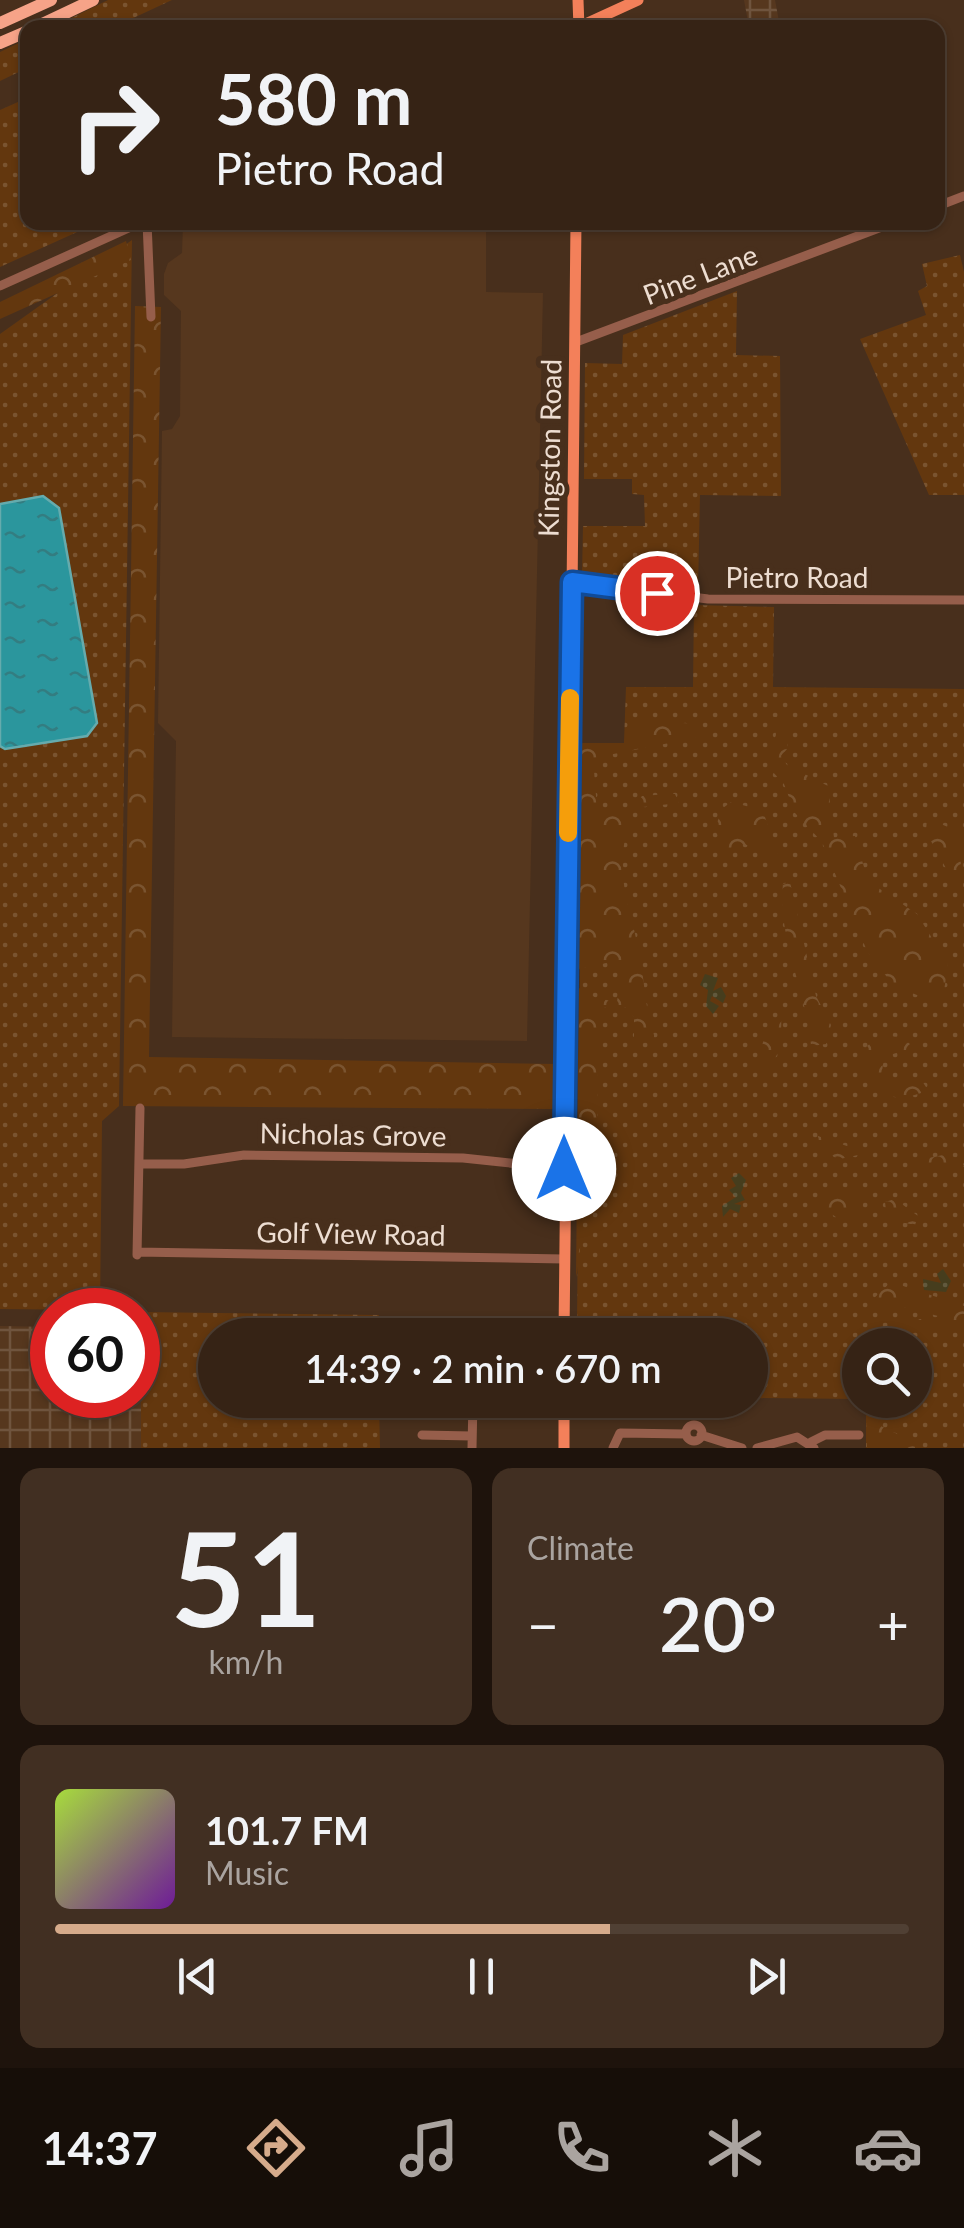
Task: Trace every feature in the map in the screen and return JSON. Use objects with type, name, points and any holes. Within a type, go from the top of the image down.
[{"type":"highway","points":[[0,23],[50,0]]},
{"type":"highway","points":[[50,20],[93,0]]},
{"type":"main road","points":[[594,20],[638,0]]},
{"type":"main road","name":"Kingston Road","points":[[564,1318],[576,230]]},
{"type":"main road","points":[[564,1418],[564,1448]]},
{"type":"street","points":[[0,286],[127,230]]},
{"type":"street","points":[[145,230],[150,317]]},
{"type":"street","name":"Pine Lane","points":[[576,342],[874,230]]},
{"type":"street","name":"Pietro Road","points":[[572,582],[708,600],[964,600]]},
{"type":"street","points":[[140,1108],[140,1164]]},
{"type":"street","name":"Nicholas Grove","points":[[140,1164],[184,1164],[244,1155],[463,1158],[564,1169]]},
{"type":"street","name":"Golf View Road","points":[[140,1164],[137,1253],[564,1259]]},
{"type":"street","points":[[612,1448],[620,1432],[742,1448]]},
{"type":"street","points":[[422,1435],[472,1442]]},
{"type":"street","points":[[757,1448],[797,1437],[812,1445],[825,1435],[859,1435]]},
{"type":"shaded area","points":[[744,0],[775,0],[779,20],[748,20]]},
{"type":"shaded area","points":[[183,230],[486,230],[486,292],[543,293],[527,1041],[172,1037],[176,741],[158,723],[162,431],[172,429],[180,416],[181,311],[164,295],[164,274],[168,263],[182,253]]},
{"type":"shaded area","points":[[0,1326],[30,1327],[30,1418],[141,1418],[141,1448],[0,1448]]},
{"type":"green space","points":[[108,0],[172,0],[129,20],[67,20]]},
{"type":"green space","points":[[20,42],[20,71],[0,81],[0,52]]},
{"type":"green space","points":[[20,101],[20,230],[82,230],[0,267],[0,110]]},
{"type":"green space","points":[[132,240],[119,1106],[102,1121],[100,1288],[30,1288],[30,1309],[0,1309],[0,334]]},
{"type":"green space","points":[[126,241],[131,260],[0,319],[0,302]]},
{"type":"green space","points":[[960,255],[964,272],[964,495],[929,495],[860,339],[926,315],[918,291],[927,286],[922,264]]},
{"type":"green space","points":[[737,291],[736,355],[780,356],[781,496],[700,495],[698,590],[668,586],[668,559],[643,558],[643,583],[582,576],[583,526],[645,526],[644,495],[632,494],[632,479],[584,479],[585,363],[622,364],[623,335]]},
{"type":"green space","points":[[135,306],[161,307],[149,1057],[555,1064],[554,1109],[123,1106]]},
{"type":"green space","points":[[694,605],[774,607],[773,687],[964,689],[964,1448],[866,1448],[866,1418],[932,1418],[932,1328],[842,1328],[842,1399],[768,1398],[768,1318],[577,1318],[582,743],[624,743],[626,687],[693,687]]},
{"type":"green space","points":[[774,717],[785,718],[789,723],[787,749],[781,756],[787,765],[828,786],[834,838],[855,836],[868,881],[917,914],[948,964],[943,998],[936,1003],[893,985],[867,951],[822,842],[795,813],[784,784],[771,770],[769,752],[776,735]]},
{"type":"green space","points":[[629,720],[700,724],[705,729],[700,737],[593,758],[597,808],[603,816],[619,810],[630,820],[623,874],[654,1041],[640,1043],[634,1038],[634,1018],[627,1007],[599,1007],[596,1189],[583,1221],[576,1277],[579,988],[596,998],[617,1002],[621,968],[615,961],[579,969],[582,743],[624,743]]},
{"type":"green space","points":[[675,794],[679,803],[643,807],[638,801],[642,796]]},
{"type":"green space","points":[[731,802],[761,810],[781,859],[779,863],[745,844],[722,853],[717,850],[721,839],[714,830],[723,808]]},
{"type":"green space","points":[[927,818],[964,834],[964,853],[960,854],[964,901],[926,832]]},
{"type":"green space","points":[[790,882],[816,996],[831,1025],[826,1044],[811,1046],[788,946],[782,905],[783,884]]},
{"type":"green space","points":[[781,1016],[782,1045],[761,1085],[762,1047],[769,1028]]},
{"type":"green space","points":[[881,1036],[901,1037],[910,1044],[906,1050],[883,1057],[882,1081],[922,1081],[928,1090],[895,1097],[868,1084],[859,1063],[867,1046]]},
{"type":"green space","points":[[818,1136],[867,1153],[840,1159],[812,1145]]},
{"type":"green space","points":[[943,1155],[958,1158],[964,1166],[939,1172],[908,1166],[909,1162]]},
{"type":"green space","points":[[842,1187],[856,1190],[864,1201],[857,1220],[840,1220],[819,1205],[819,1195]]},
{"type":"green space","points":[[895,1199],[918,1216],[915,1225],[887,1219],[885,1202]]},
{"type":"green space","points":[[891,1282],[964,1306],[964,1331],[903,1328],[901,1321],[942,1317],[903,1307],[880,1314],[871,1301]]},
{"type":"green space","points":[[160,1312],[379,1315],[198,1318],[198,1418],[379,1418],[380,1448],[141,1448],[141,1418],[160,1418]]},
{"type":"green space","points":[[866,1419],[914,1442],[915,1448],[867,1448]]},
{"type":"sand","points":[[705,974],[718,978],[713,991],[721,987],[726,996],[723,1003],[712,996],[710,1001],[719,1006],[713,1014],[706,1006],[708,990],[700,985]]},
{"type":"sand","points":[[739,1173],[746,1180],[741,1193],[745,1200],[734,1204],[741,1205],[739,1213],[730,1209],[723,1217],[722,1206],[736,1197],[729,1190],[736,1186],[731,1178]]},
{"type":"sand","points":[[943,1269],[951,1281],[946,1292],[924,1290],[923,1279],[941,1283],[937,1274]]},
{"type":"water","points":[[43,496],[59,508],[97,723],[87,736],[5,749],[0,746],[0,504]]},
{"type":"slow traffic","points":[[568,833],[570,698]]},
{"type":"route","points":[[564,1169],[572,582],[657,593]]}]
